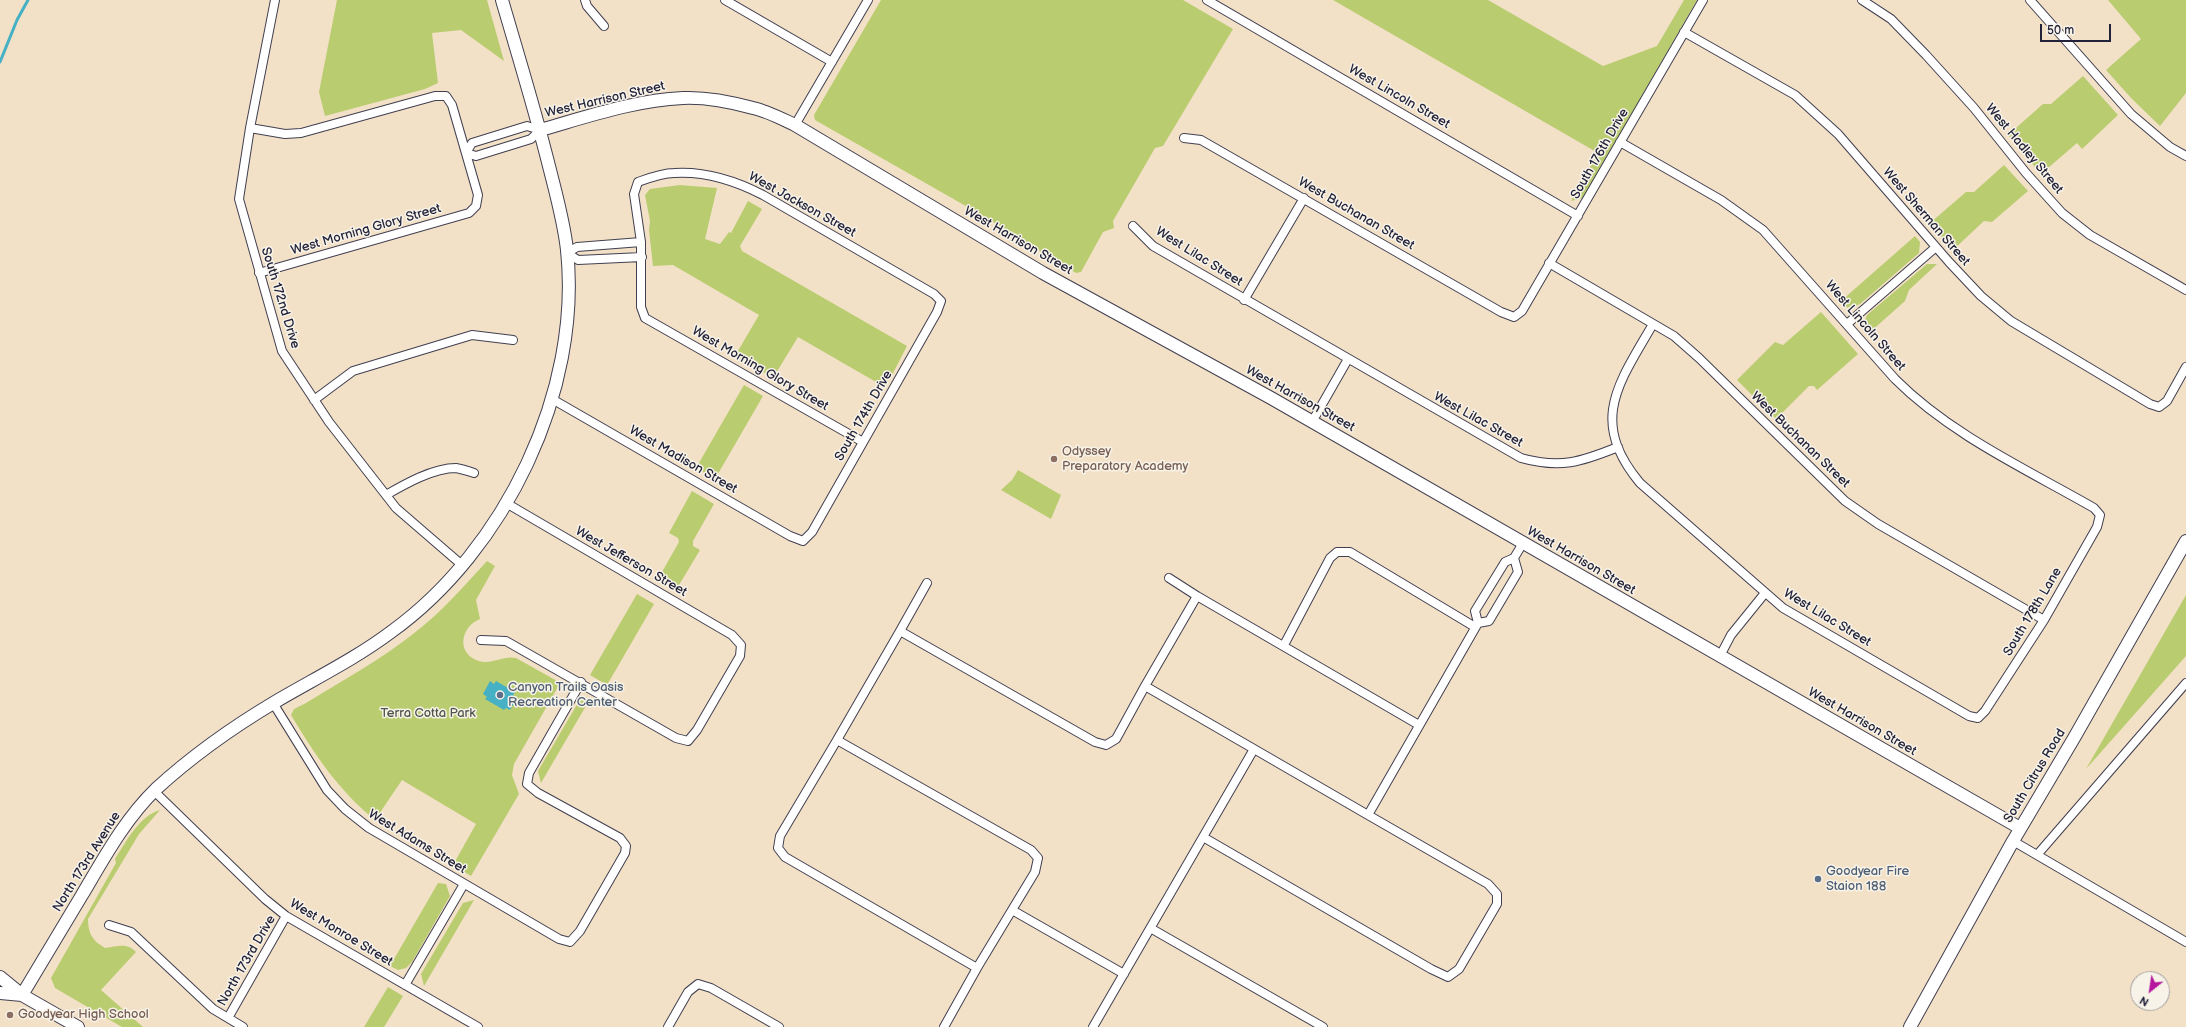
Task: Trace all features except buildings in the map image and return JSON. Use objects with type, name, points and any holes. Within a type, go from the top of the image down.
[{"type":"street","name":"South 172nd Drive","points":[[276,0],[250,128],[240,199],[282,350],[314,400],[396,508],[462,565]]},
{"type":"street","name":"North 173rd Avenue","points":[[22,995],[111,845],[154,791],[190,759],[273,703],[334,668],[393,631],[462,565],[488,532],[518,483],[544,424],[552,399],[562,348],[568,299],[567,253],[563,221],[540,130],[502,0]]},
{"type":"street","points":[[585,0],[587,6],[604,26]]},
{"type":"street","points":[[725,0],[832,62]]},
{"type":"street","points":[[795,125],[868,0]]},
{"type":"street","name":"West Lincoln Street","points":[[1207,0],[1578,216]]},
{"type":"street","name":"South 176th Drive","points":[[1514,317],[1522,311],[1703,0]]},
{"type":"street","name":"West Hadley Street","points":[[1862,0],[1891,19],[1926,55],[1974,108],[2026,173],[2062,213],[2090,235],[2186,290]]},
{"type":"street","points":[[2030,0],[2131,114],[2170,147],[2186,156]]},
{"type":"street","name":"West Sherman Street","points":[[1684,32],[1795,95],[1838,134],[1936,247],[1982,296],[2011,321],[2150,404],[2159,407],[2167,401],[2186,367]]},
{"type":"street","points":[[250,128],[285,134],[301,133],[435,96],[446,96],[452,105],[466,153]]},
{"type":"street","name":"West Harrison Street","points":[[540,130],[527,126],[475,142],[472,143],[466,153],[476,156],[530,140],[540,130],[606,112],[652,102],[684,98],[713,100],[754,108],[795,125],[1043,273],[1312,422],[2020,828]]},
{"type":"street","name":"West Buchanan Street","points":[[1184,138],[1201,140],[1504,314],[1514,317]]},
{"type":"street","name":"West Lincoln Street","points":[[1620,142],[1721,200],[1763,230],[1913,398],[1940,418],[1984,446],[2094,508],[2100,515]]},
{"type":"street","name":"West Morning Glory Street","points":[[260,273],[469,213],[476,206],[478,195],[466,153]]},
{"type":"street","name":"West Jackson Street","points":[[641,242],[634,194],[638,182],[673,172],[722,178],[743,185],[927,290],[941,301]]},
{"type":"street","points":[[1244,300],[1304,198]]},
{"type":"street","name":"West Lilac Street","points":[[1133,226],[1153,246],[1244,300],[1521,458],[1542,464],[1565,464],[1588,459],[1618,447],[1628,469],[1640,483],[1783,608],[1969,716],[1978,718]]},
{"type":"street","points":[[641,242],[642,257],[578,260],[567,253],[577,247],[641,242]]},
{"type":"street","points":[[1847,324],[1936,247]]},
{"type":"street","name":"West Morning Glory Street","points":[[642,257],[641,306],[645,318],[863,442]]},
{"type":"street","name":"West Buchanan Street","points":[[1550,263],[1674,336],[1699,358],[1845,501],[1878,524],[2044,620]]},
{"type":"street","name":"South 174th Drive","points":[[803,541],[812,532],[937,312],[941,301]]},
{"type":"street","points":[[1618,447],[1611,417],[1617,388],[1653,324]]},
{"type":"street","points":[[314,400],[353,371],[472,336],[513,340]]},
{"type":"street","points":[[1312,422],[1348,359]]},
{"type":"street","name":"West Madison Street","points":[[552,399],[790,536],[803,541]]},
{"type":"street","points":[[386,495],[406,483],[444,470],[457,468],[474,473]]},
{"type":"street","name":"West Jefferson Street","points":[[506,503],[726,631],[742,645],[740,656],[697,730],[688,741],[676,738],[581,682]]},
{"type":"street","name":"South 178th Lane","points":[[1978,718],[1985,711],[2044,620],[2097,527],[2100,515]]},
{"type":"street","name":"South Citrus Road","points":[[1910,1027],[2020,828],[2074,738],[2186,541]]},
{"type":"street","points":[[1477,625],[1475,610],[1505,562],[1514,558],[1523,543]]},
{"type":"street","points":[[1284,646],[1330,558],[1337,552],[1350,552],[1477,625]]},
{"type":"street","points":[[1368,815],[1477,625],[1489,620],[1518,572],[1514,558]]},
{"type":"street","points":[[1169,578],[1197,596],[1419,725]]},
{"type":"street","points":[[927,583],[780,836],[778,848],[785,857],[977,968]]},
{"type":"street","points":[[1720,656],[1731,635],[1765,593]]},
{"type":"street","points":[[900,631],[1095,742],[1106,745],[1116,739],[1197,596]]},
{"type":"street","points":[[481,640],[506,641],[581,682]]},
{"type":"street","name":"West Adams Street","points":[[273,703],[327,790],[345,809],[369,828],[559,938],[570,942],[580,931],[625,854],[626,846],[620,838],[538,793],[527,784],[529,773],[581,682]]},
{"type":"street","points":[[2037,855],[2186,683]]},
{"type":"street","points":[[1145,686],[1488,884],[1497,894],[1497,904],[1459,970],[1448,976],[1431,969],[1203,837]]},
{"type":"street","points":[[837,740],[1031,850],[1038,858],[1035,872],[977,968],[944,1027]]},
{"type":"street","points":[[1093,1027],[1152,928],[1254,749]]},
{"type":"street","name":"West Monroe Street","points":[[154,791],[265,899],[286,916],[478,1027]]},
{"type":"street","points":[[2013,841],[2186,942]]},
{"type":"street","points":[[405,985],[464,884]]},
{"type":"street","points":[[1012,910],[1124,974]]},
{"type":"street","name":"North 173rd Drive","points":[[228,1018],[286,916]]},
{"type":"street","points":[[109,925],[131,932],[213,1008],[243,1027]]},
{"type":"street","points":[[1152,928],[1323,1027]]},
{"type":"street","points":[[0,977],[22,995],[78,1027]]},
{"type":"street","points":[[668,1027],[688,992],[698,984],[711,988],[778,1027]]},
{"type":"street","points":[[0,993],[22,995]]},
{"type":"green space","points":[[337,0],[487,0],[504,61],[461,30],[432,33],[438,83],[425,89],[325,116],[319,92]]},
{"type":"green space","points":[[881,0],[1183,0],[1233,29],[1163,146],[1155,148],[1113,221],[1114,228],[1103,232],[1081,272],[1076,273],[985,217],[815,120],[814,115]]},
{"type":"green space","points":[[1333,0],[1488,0],[1603,66],[1657,46],[1684,0],[1697,0],[1583,198],[1571,201],[1598,153]]},
{"type":"green space","points":[[2108,0],[2186,0],[2186,93],[2160,126],[2132,99],[2106,70],[2141,39]]},
{"type":"green space","points":[[2083,76],[2118,115],[2082,149],[2077,143],[2041,174],[2008,135],[2043,104],[2051,104]]},
{"type":"green space","points":[[2004,165],[2028,191],[1992,222],[1984,221],[1953,250],[1930,223],[1966,192],[1974,192]]},
{"type":"green space","points":[[680,185],[717,188],[705,239],[720,244],[729,232],[731,233],[748,201],[762,209],[740,246],[742,251],[907,346],[892,375],[883,386],[798,337],[773,378],[735,356],[759,315],[673,265],[653,266],[649,230],[650,221],[645,195],[650,189]]},
{"type":"green space","points":[[1915,236],[1920,242],[1919,253],[1860,304],[1852,308],[1845,307],[1841,301]]},
{"type":"green space","points":[[1927,264],[1937,264],[1909,290],[1905,301],[1869,333],[1864,330],[1864,323],[1867,315]]},
{"type":"green space","points":[[1821,312],[1858,354],[1817,390],[1814,386],[1809,386],[1776,419],[1737,380],[1775,342],[1783,345]]},
{"type":"green space","points":[[744,385],[763,396],[715,479],[696,468]]},
{"type":"green space","points":[[1018,470],[1061,495],[1051,519],[1001,490],[1012,480]]},
{"type":"green space","points":[[692,491],[714,504],[693,541],[693,546],[700,550],[676,590],[658,579],[679,542],[678,538],[669,533]]},
{"type":"green space","name":"Terra Cotta Park","points":[[487,561],[495,566],[476,600],[480,619],[468,628],[463,640],[467,653],[472,658],[484,662],[511,657],[516,658],[559,682],[559,685],[514,764],[512,775],[519,794],[471,876],[453,865],[476,824],[402,780],[375,820],[350,797],[328,772],[291,715],[294,709],[361,670],[413,634],[443,608]]},
{"type":"green space","points":[[637,594],[654,604],[607,685],[590,675]]},
{"type":"green space","points":[[2186,595],[2186,656],[2086,769]]},
{"type":"green space","points":[[590,699],[541,783],[538,771],[579,701]]},
{"type":"green space","points":[[160,810],[139,834],[88,919],[90,933],[94,940],[105,948],[125,946],[136,952],[101,990],[143,1027],[122,1027],[55,988],[51,978],[116,863],[115,859],[124,845],[139,824],[152,813]]},
{"type":"green space","points":[[438,883],[446,884],[450,896],[412,962],[406,968],[398,970],[390,966]]},
{"type":"green space","points":[[474,900],[424,986],[421,974],[463,903]]},
{"type":"green space","points":[[388,987],[403,996],[384,1027],[364,1027]]},
{"type":"water","points":[[490,681],[494,684],[496,681],[515,692],[513,695],[517,698],[510,710],[506,708],[504,710],[485,699],[487,697],[483,694]]},
{"type":"waterway","points":[[0,62],[17,20],[28,0]]},
{"type":"place","name":"Odyssey Preparatory Academy","points":[[1054,459]]},
{"type":"place","name":"Canyon Trails Oasis Recreation Center","points":[[500,695]]},
{"type":"place","name":"Goodyear Fire Staion 188","points":[[1818,879]]},
{"type":"place","name":"Goodyear High School","points":[[10,1015]]}]
